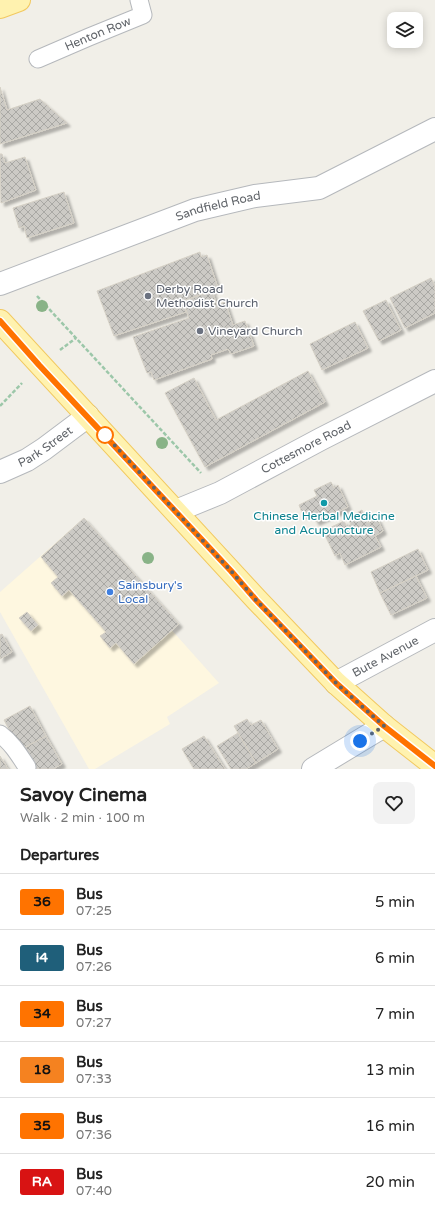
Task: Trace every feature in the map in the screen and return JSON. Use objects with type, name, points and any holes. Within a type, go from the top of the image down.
[{"type":"main road","points":[[0,7],[19,0]]},
{"type":"main road","points":[[0,321],[39,365],[176,511],[256,600],[336,683],[384,726],[435,766]]},
{"type":"street","name":"Sandfield Road","points":[[10,281],[195,210],[255,196],[319,188],[435,129]]},
{"type":"street","name":"Cottesmore Road","points":[[176,511],[220,493],[321,439],[435,381]]},
{"type":"street","name":"Park Street","points":[[0,472],[27,460],[88,416]]},
{"type":"street","name":"Bute Avenue","points":[[336,683],[435,630]]},
{"type":"street","points":[[313,769],[384,726]]},
{"type":"lane","name":"Henton Row","points":[[38,59],[143,15],[139,0]]},
{"type":"lane","points":[[0,734],[18,751],[27,767]]},
{"type":"path","points":[[10,281],[220,493]]},
{"type":"shaded area","points":[[77,524],[219,683],[167,717],[170,724],[95,769],[89,769],[0,612],[0,592]]},
{"type":"building","points":[[0,87],[7,110],[40,99],[67,123],[0,144]]},
{"type":"building","points":[[0,154],[2,154],[5,163],[25,157],[36,190],[1,203]]},
{"type":"building","points":[[64,192],[74,223],[27,238],[24,226],[19,228],[13,208]]},
{"type":"building","name":"Derby Road Methodist Church","points":[[200,252],[201,257],[207,255],[218,288],[183,301],[186,312],[114,336],[97,291]]},
{"type":"building","points":[[431,278],[435,286],[435,313],[405,328],[390,298]]},
{"type":"building","name":"Vineyard Church","points":[[212,291],[217,305],[225,302],[233,325],[245,321],[254,346],[231,354],[228,349],[211,355],[212,359],[154,380],[151,372],[147,373],[133,337],[189,318],[183,301]]},
{"type":"building","points":[[386,300],[401,330],[379,341],[363,311]]},
{"type":"building","points":[[355,322],[368,348],[322,370],[310,344]]},
{"type":"building","points":[[308,371],[325,402],[205,467],[165,393],[194,378],[216,420]]},
{"type":"building","name":"Chinese Herbal Medicine and Acupuncture","points":[[331,482],[334,488],[338,485],[348,507],[316,522],[310,511],[303,515],[299,505],[317,496],[314,490]]},
{"type":"building","points":[[362,510],[368,523],[377,518],[383,531],[375,536],[381,547],[345,565],[340,553],[335,556],[323,531],[344,521],[347,527],[351,524],[347,518]]},
{"type":"building","name":"Sainsbury's Local","points":[[84,518],[179,624],[134,664],[116,643],[110,648],[100,636],[106,632],[69,590],[62,596],[51,583],[58,577],[41,557]]},
{"type":"building","points":[[418,549],[428,570],[380,593],[371,572]]},
{"type":"building","points":[[416,576],[427,598],[391,615],[380,593]]},
{"type":"building","points":[[27,612],[38,625],[31,631],[19,618]]},
{"type":"building","points":[[2,634],[12,652],[0,659],[0,635]]},
{"type":"building","points":[[30,706],[46,736],[20,750],[4,720]]},
{"type":"building","points":[[247,719],[251,725],[261,720],[278,749],[256,763],[234,726]]},
{"type":"building","points":[[238,733],[256,763],[246,769],[231,769],[217,746]]},
{"type":"building","points":[[46,736],[62,764],[53,769],[31,769],[20,750]]},
{"type":"building","points":[[204,736],[225,769],[194,769],[182,749]]},
{"type":"building","points":[[0,756],[8,769],[0,769]]},
{"type":"bus line","name":"36","points":[[0,321],[256,600],[336,683],[384,726],[435,766]]},
{"type":"place","name":"Derby Road Methodist Church","points":[[148,296]]},
{"type":"place","name":"Vineyard Church","points":[[200,331]]},
{"type":"place","name":"Chinese Herbal Medicine and Acupuncture","points":[[324,503]]},
{"type":"place","name":"Sainsbury's Local","points":[[110,592]]},
{"type":"route","points":[[105,435],[256,600],[336,683],[384,726],[360,741]]}]
